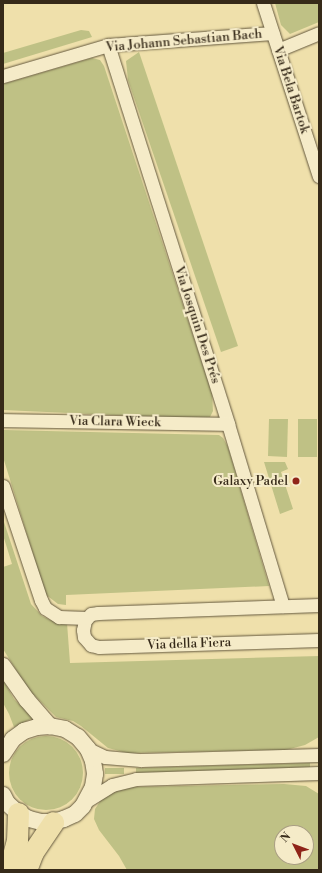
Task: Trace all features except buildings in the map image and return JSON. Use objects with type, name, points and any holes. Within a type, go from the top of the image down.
[{"type":"highway","points":[[9,870],[17,841],[18,813]]},
{"type":"highway","points":[[26,870],[33,852],[53,822]]},
{"type":"street","name":"Via Bela Bartok","points":[[263,3],[319,176]]},
{"type":"street","name":"Via Johann Sebastian Bach","points":[[3,76],[108,45],[273,33]]},
{"type":"street","name":"Via Johann Sebastian Bach","points":[[278,50],[319,33]]},
{"type":"street","name":"Via Josquin Des Prés","points":[[108,45],[228,424],[283,606]]},
{"type":"street","name":"Via Clara Wieck","points":[[3,420],[228,424]]},
{"type":"street","points":[[3,486],[40,600],[45,608],[59,617],[87,618],[91,614],[98,613],[319,605]]},
{"type":"street","name":"Via della Fiera","points":[[87,618],[85,620],[83,630],[84,637],[91,645],[99,647],[319,640]]},
{"type":"street","points":[[3,666],[27,700],[50,726]]},
{"type":"street","points":[[4,751],[13,739],[24,731],[37,726],[50,726],[65,729],[78,737],[88,748],[105,757],[141,760],[319,755]]},
{"type":"street","points":[[3,729],[4,751]]},
{"type":"street","points":[[88,748],[93,761],[95,774],[93,787],[88,800]]},
{"type":"street","points":[[3,795],[7,803],[18,813],[29,819],[41,822],[53,822],[75,814],[88,800],[112,785],[136,779],[319,773],[319,766]]},
{"type":"green space","points":[[275,3],[319,3],[319,22],[290,34],[281,25]]},
{"type":"green space","points":[[81,30],[89,31],[92,37],[3,64],[3,53]]},
{"type":"green space","points":[[139,52],[238,346],[221,352],[128,80],[126,61]]},
{"type":"green space","points":[[92,58],[100,60],[104,66],[212,393],[213,411],[210,417],[201,419],[3,410],[3,84]]},
{"type":"green space","points":[[269,419],[288,419],[287,457],[268,456]]},
{"type":"green space","points":[[298,419],[317,419],[317,457],[298,457]]},
{"type":"green space","points":[[3,430],[219,435],[223,438],[228,447],[269,586],[66,595],[66,605],[58,604],[45,594],[3,457]]},
{"type":"green space","points":[[264,462],[285,462],[288,469],[281,472],[293,509],[280,514]]},
{"type":"green space","points":[[3,519],[31,604],[42,616],[50,620],[67,623],[70,663],[319,656],[319,737],[305,745],[286,750],[127,753],[108,748],[73,721],[56,717],[28,689],[3,649],[3,567],[12,564],[3,535]]},
{"type":"green space","points":[[3,680],[14,699],[33,718],[14,727],[3,703]]},
{"type":"green space","points":[[46,736],[67,742],[77,752],[83,773],[77,794],[67,804],[46,810],[25,804],[15,794],[9,773],[15,752],[25,742]]},
{"type":"green space","points":[[310,763],[310,769],[136,773],[136,768]]},
{"type":"green space","points":[[105,768],[124,768],[124,774],[105,774]]},
{"type":"green space","points":[[284,784],[306,786],[319,794],[319,870],[127,870],[119,856],[99,830],[94,819],[95,809],[101,800],[112,792],[130,787]]},
{"type":"place","name":"Galaxy Padel","points":[[296,481]]}]
